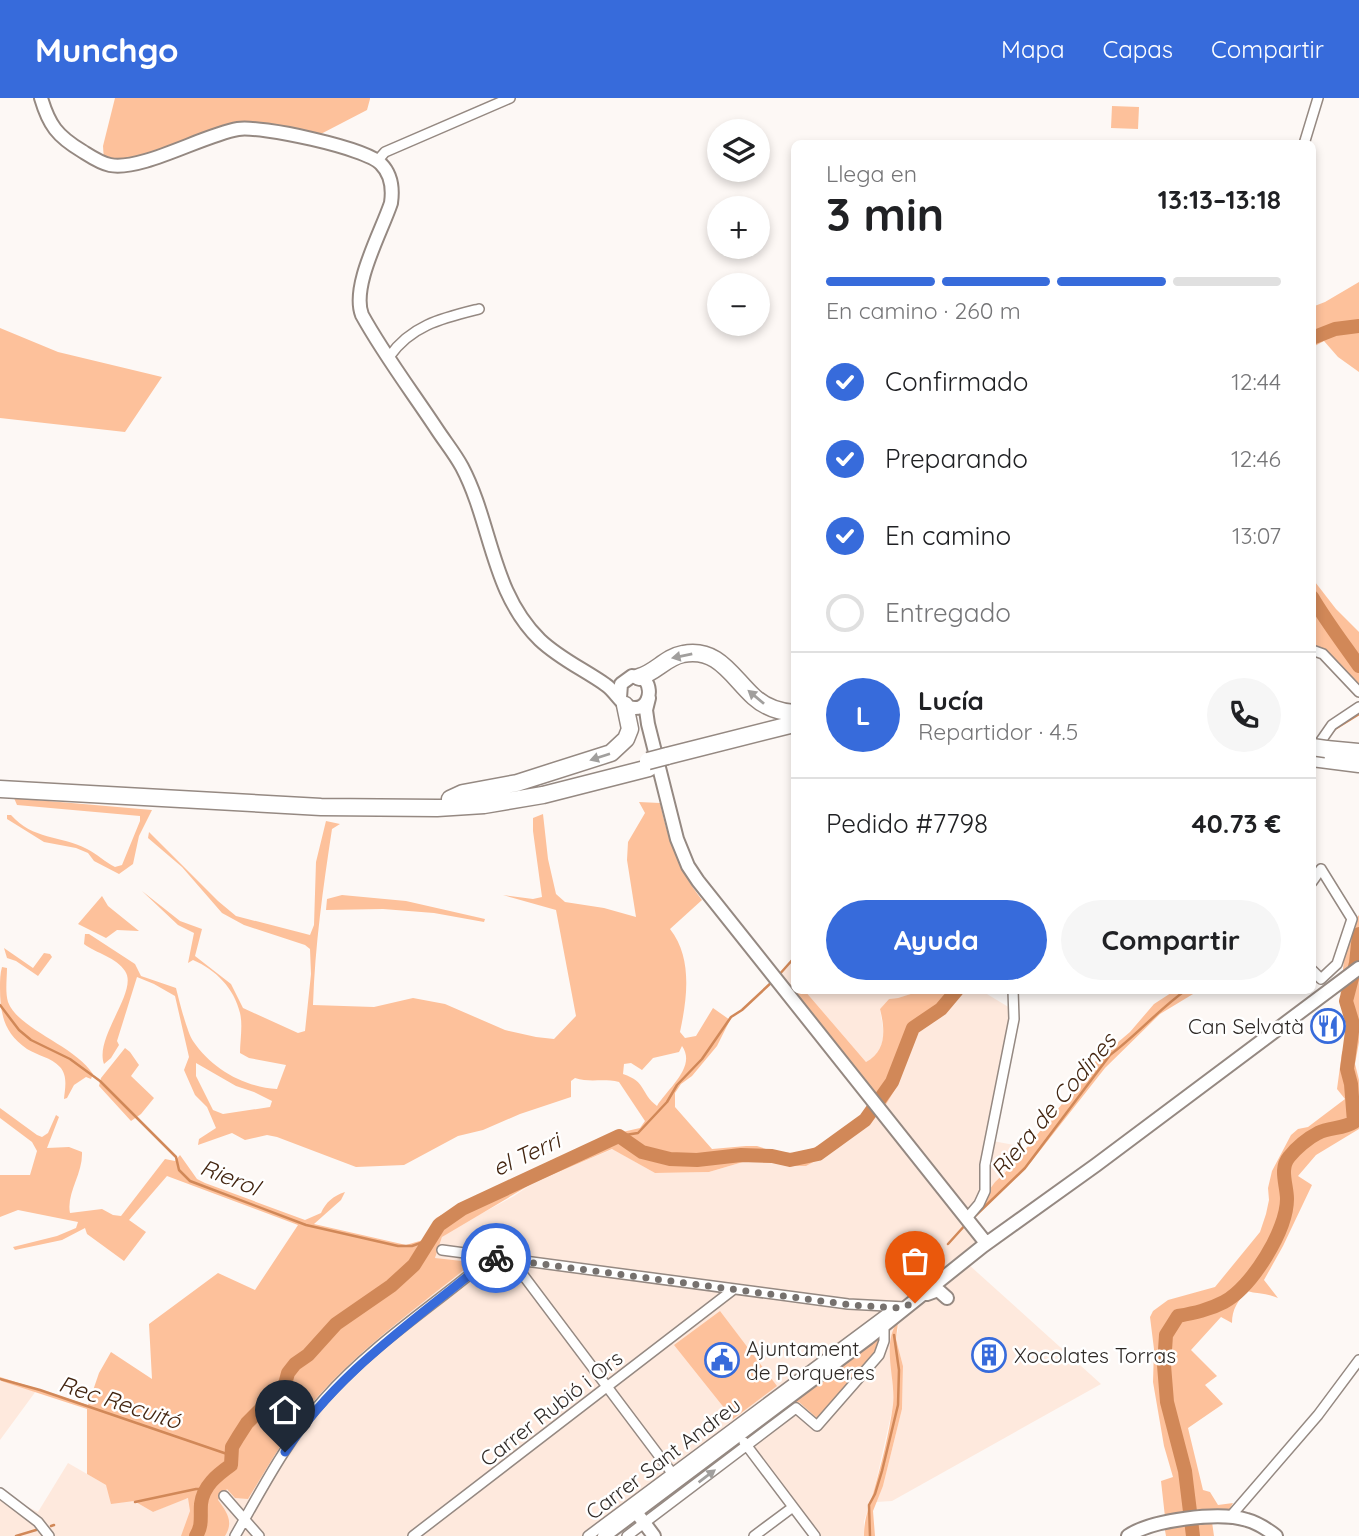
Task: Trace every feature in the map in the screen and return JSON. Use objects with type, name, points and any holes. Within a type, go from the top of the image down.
[{"type":"highway","points":[[631,678],[681,654],[699,653],[727,667],[755,698],[764,704],[791,712]]},
{"type":"highway","points":[[450,799],[464,793],[517,783],[611,753],[626,739],[630,729],[626,703]]},
{"type":"highway","points":[[0,789],[333,807],[437,808],[484,805],[543,795],[791,725]]},
{"type":"highway","points":[[668,760],[791,733]]},
{"type":"highway","points":[[1316,757],[1359,752]]},
{"type":"highway","points":[[1316,757],[1359,761]]},
{"type":"highway","points":[[1316,757],[1359,771]]},
{"type":"highway","points":[[0,782],[335,798],[450,799],[526,790],[649,765]]},
{"type":"main road","points":[[41,98],[57,133],[85,153],[112,166],[131,165],[228,131],[244,128],[272,130],[355,150],[378,160],[390,179],[391,204],[360,286],[362,315],[462,466],[504,589],[520,617],[543,643],[575,667],[599,680],[648,724]]},
{"type":"main road","points":[[599,680],[612,682],[631,678],[648,684],[648,724],[677,839],[688,866],[738,933],[970,1222],[986,1241],[994,1242],[1039,1213]]},
{"type":"main road","points":[[626,703],[619,688],[631,678]]},
{"type":"main road","points":[[626,703],[643,705],[649,698]]},
{"type":"main road","points":[[604,1536],[743,1440],[899,1308],[961,1269],[1039,1213],[1096,1166],[1359,968]]},
{"type":"main road","points":[[942,1292],[942,1283],[961,1269],[986,1241],[1096,1166]]},
{"type":"main road","points":[[899,1308],[934,1290],[942,1292]]},
{"type":"main road","points":[[866,1334],[884,1330],[923,1301],[942,1292]]},
{"type":"main road","points":[[636,1512],[654,1536]]},
{"type":"main road","points":[[1128,1536],[1140,1528],[1164,1522],[1226,1517],[1251,1522],[1276,1536]]},
{"type":"street","points":[[378,160],[385,152],[510,98]]},
{"type":"street","points":[[1305,140],[1318,98]]},
{"type":"street","points":[[389,357],[398,344],[418,328],[442,318],[479,309]]},
{"type":"street","points":[[1316,651],[1323,654],[1359,692]]},
{"type":"street","points":[[1316,757],[1332,725],[1359,707]]},
{"type":"street","points":[[1316,876],[1321,869],[1352,919],[1337,964],[1321,979]]},
{"type":"street","points":[[1316,974],[1329,991]]},
{"type":"street","points":[[970,1222],[985,1191],[985,1165],[1014,1019],[1013,994]]},
{"type":"street","points":[[442,1250],[852,1305],[899,1308]]},
{"type":"street","points":[[234,1536],[300,1428],[325,1398],[382,1344],[491,1257]]},
{"type":"street","points":[[512,1259],[672,1473]]},
{"type":"street","points":[[528,1280],[531,1262]]},
{"type":"street","points":[[709,1286],[710,1307]]},
{"type":"street","name":"Carrer Rubió i Ors","points":[[414,1536],[734,1289]]},
{"type":"street","points":[[852,1305],[860,1307],[866,1314],[866,1334]]},
{"type":"street","points":[[627,1536],[743,1440],[796,1408],[817,1426],[878,1355],[884,1341],[884,1330]]},
{"type":"street","name":"Carrer Sant Andreu","points":[[587,1536],[866,1334]]},
{"type":"street","points":[[1226,1517],[1247,1497],[1328,1404],[1359,1360]]},
{"type":"street","points":[[743,1440],[814,1536]]},
{"type":"street","points":[[0,1493],[38,1522],[49,1536]]},
{"type":"street","points":[[224,1496],[259,1536]]},
{"type":"street","points":[[1247,1497],[1251,1522]]},
{"type":"street","points":[[754,1536],[793,1507]]},
{"type":"shaded area","points":[[115,98],[370,99],[367,110],[315,137],[247,122],[123,163],[104,161],[103,146]]},
{"type":"shaded area","points":[[1112,106],[1139,107],[1138,129],[1111,128]]},
{"type":"shaded area","points":[[1359,282],[1359,372],[1338,357],[1324,341],[1316,345],[1316,305]]},
{"type":"shaded area","points":[[0,328],[58,352],[162,377],[125,432],[0,418]]},
{"type":"shaded area","points":[[1316,583],[1359,632],[1359,687],[1333,657],[1316,648]]},
{"type":"shaded area","points":[[14,798],[152,810],[139,836],[133,864],[119,874],[94,861],[88,853],[44,842],[7,819],[7,815],[11,815],[28,829],[87,849],[115,867],[122,865],[140,816],[17,805]]},
{"type":"shaded area","points":[[639,802],[660,803],[675,854],[702,900],[670,929],[677,940],[685,966],[686,993],[680,1032],[685,1038],[696,1036],[713,1008],[730,1020],[717,1046],[675,1093],[675,1107],[712,1149],[757,1146],[775,1152],[793,1153],[826,1142],[872,1107],[878,1115],[838,1148],[806,1166],[788,1166],[765,1161],[743,1162],[709,1172],[655,1173],[612,1149],[533,1183],[442,1237],[435,1258],[462,1261],[465,1269],[383,1335],[325,1388],[276,1452],[248,1499],[235,1498],[227,1489],[218,1500],[227,1513],[229,1522],[225,1536],[181,1536],[190,1511],[188,1498],[153,1512],[134,1501],[111,1504],[106,1485],[87,1474],[87,1409],[1,1381],[0,1377],[88,1405],[99,1373],[111,1352],[152,1379],[149,1324],[218,1273],[255,1290],[298,1225],[167,1176],[129,1220],[146,1232],[124,1261],[87,1234],[85,1228],[62,1240],[15,1250],[13,1247],[57,1236],[76,1228],[78,1222],[18,1210],[0,1217],[0,1175],[30,1175],[37,1151],[32,1142],[0,1118],[0,1108],[42,1137],[48,1133],[56,1115],[59,1117],[47,1148],[69,1147],[82,1152],[80,1168],[70,1198],[70,1213],[102,1209],[121,1216],[165,1159],[175,1161],[180,1155],[197,1179],[305,1220],[321,1213],[330,1200],[345,1192],[341,1200],[314,1224],[406,1245],[423,1240],[436,1218],[449,1211],[510,1185],[550,1161],[564,1157],[605,1136],[640,1128],[645,1121],[619,1082],[575,1078],[571,1081],[571,1097],[483,1130],[458,1136],[404,1165],[356,1167],[267,1135],[245,1140],[232,1133],[198,1145],[199,1139],[216,1128],[207,1107],[195,1095],[184,1070],[189,1057],[175,996],[137,977],[117,1041],[119,1045],[104,1064],[105,1041],[122,1002],[128,980],[121,966],[84,944],[85,934],[135,964],[141,976],[176,988],[193,1041],[219,1068],[253,1085],[277,1089],[286,1065],[249,1058],[240,1053],[241,1018],[229,988],[209,969],[193,960],[188,963],[194,933],[178,925],[142,891],[180,921],[202,929],[195,956],[231,984],[243,1008],[298,1033],[305,1031],[311,974],[310,949],[244,925],[222,913],[182,867],[148,838],[149,832],[236,916],[310,935],[314,925],[316,862],[326,821],[340,824],[332,829],[318,939],[313,1005],[374,1007],[413,998],[445,1004],[505,1030],[554,1039],[576,1016],[556,910],[503,895],[533,899],[542,897],[533,818],[543,814],[548,859],[556,894],[565,902],[604,908],[636,917],[627,860],[628,842],[645,813]],"holes":[[[682,1046],[686,1054],[683,1070],[657,1106],[640,1084],[623,1074],[624,1064],[631,1063],[642,1070],[653,1058],[679,1052]],[[196,1063],[236,1086],[272,1101],[270,1107],[223,1114],[213,1110],[196,1076]]]},
{"type":"shaded area","points":[[342,895],[406,901],[485,919],[484,922],[434,913],[383,909],[326,910],[327,899]]},
{"type":"shaded area","points":[[102,896],[108,906],[139,931],[117,930],[106,938],[78,924]]},
{"type":"shaded area","points":[[1359,915],[1359,961],[1343,973],[1348,942]]},
{"type":"shaded area","points":[[4,948],[33,968],[44,953],[52,957],[38,976],[7,958]]},
{"type":"shaded area","points":[[791,961],[791,989],[779,978]]},
{"type":"shaded area","points":[[2,967],[7,968],[7,998],[14,1012],[34,1029],[73,1054],[93,1074],[91,1079],[86,1077],[74,1085],[67,1098],[64,1099],[65,1078],[60,1067],[27,1049],[8,1030],[1,1006]]},
{"type":"shaded area","points":[[1359,974],[1359,1042],[1355,1064],[1359,1080],[1359,1129],[1316,1155],[1298,1176],[1312,1185],[1264,1280],[1278,1298],[1247,1291],[1236,1306],[1232,1323],[1221,1317],[1191,1350],[1217,1376],[1205,1385],[1223,1404],[1188,1428],[1203,1490],[1210,1492],[1218,1505],[1233,1503],[1228,1512],[1165,1517],[1161,1481],[1173,1477],[1164,1446],[1153,1382],[1154,1349],[1150,1317],[1153,1311],[1168,1300],[1215,1287],[1260,1232],[1269,1200],[1268,1188],[1272,1171],[1291,1135],[1298,1129],[1308,1127],[1345,1099],[1337,1089],[1342,1052],[1347,1046],[1348,1037],[1340,989]]},
{"type":"shaded area","points":[[791,984],[791,994],[808,994],[866,1062],[881,1046],[883,1024],[880,1009],[889,999],[911,994],[959,994],[944,1013],[916,1030],[906,1050],[899,1083],[885,1106],[789,992]]},
{"type":"shaded area","points":[[808,994],[911,994],[889,999],[880,1009],[884,1034],[881,1048],[875,1057],[866,1062]]},
{"type":"shaded area","points":[[959,994],[987,994],[1015,1011],[993,1141],[1025,1147],[967,1219],[990,1248],[968,1264],[1101,1384],[892,1501],[876,1502],[883,1486],[902,1409],[903,1366],[896,1339],[899,1325],[890,1348],[894,1402],[873,1495],[864,1521],[864,1536],[815,1536],[739,1435],[604,1536],[0,1536],[0,1493],[38,1512],[68,1463],[153,1512],[183,1499],[222,1494],[435,1258],[442,1237],[454,1228],[533,1183],[613,1149],[655,1173],[709,1172],[743,1162],[765,1161],[788,1166],[880,1114],[899,1083],[906,1050],[916,1030],[945,1013]]},
{"type":"shaded area","points":[[1169,994],[1193,994],[1160,1014],[1105,1068],[1031,1162],[974,1218],[971,1215],[995,1182],[1012,1166],[1090,1066],[1130,1032],[1154,1004]]},
{"type":"shaded area","points":[[125,1048],[139,1065],[131,1076],[154,1098],[141,1114],[131,1121],[99,1086],[101,1078]]},
{"type":"shaded area","points":[[720,1311],[777,1386],[733,1419],[674,1345]]},
{"type":"shaded area","points":[[898,1321],[896,1339],[903,1366],[902,1409],[883,1486],[873,1511],[875,1536],[864,1536],[893,1405],[890,1340]]},
{"type":"shaded area","points":[[879,1337],[878,1346],[865,1368],[818,1419],[799,1402],[756,1434],[753,1431]]},
{"type":"shaded area","points":[[0,1381],[36,1391],[0,1440]]},
{"type":"shaded area","points":[[1212,1522],[1214,1536],[1166,1536],[1164,1525]]},
{"type":"waterway","name":"el Terri","points":[[1316,336],[1335,329],[1359,326]]},
{"type":"waterway","points":[[1316,603],[1359,666]]},
{"type":"waterway","name":"Riera de Codines","points":[[1330,735],[1359,714]]},
{"type":"waterway","points":[[1193,1536],[1185,1471],[1167,1402],[1164,1365],[1166,1335],[1178,1316],[1218,1305],[1235,1295],[1246,1284],[1266,1256],[1281,1226],[1287,1199],[1284,1167],[1289,1157],[1318,1133],[1354,1122],[1347,1069],[1353,1024],[1346,1001],[1356,963],[1359,934]]},
{"type":"waterway","points":[[778,976],[791,961]]},
{"type":"waterway","points":[[619,1136],[638,1133],[702,1059],[731,1017],[773,981]]},
{"type":"waterway","name":"el Terri","points":[[196,1536],[202,1498],[208,1486],[231,1465],[232,1447],[247,1423],[265,1405],[276,1400],[295,1364],[308,1355],[336,1324],[391,1286],[414,1265],[439,1225],[462,1209],[619,1136],[642,1152],[670,1159],[697,1160],[741,1155],[772,1156],[790,1160],[818,1154],[865,1120],[892,1082],[913,1028],[941,1009],[954,994]]},
{"type":"waterway","name":"Riera de Codines","points":[[972,1219],[1025,1168],[1110,1055],[1181,994]]},
{"type":"waterway","name":"Rierol","points":[[0,1005],[19,1030],[31,1040],[70,1059],[100,1081],[176,1157],[179,1170],[190,1181],[306,1225],[398,1246],[412,1246],[429,1240]]},
{"type":"waterway","name":"Riera de Codines","points":[[948,1244],[967,1223]]},
{"type":"waterway","name":"Riera de Codines","points":[[870,1536],[869,1505],[882,1471],[898,1405],[899,1370],[894,1335]]},
{"type":"waterway","name":"Rec Recuitó","points":[[0,1379],[40,1390],[230,1455]]},
{"type":"waterway","points":[[135,1502],[206,1489]]},
{"type":"waterway","points":[[16,1536],[36,1530]]},
{"type":"way so far","points":[[496,1258],[852,1305],[898,1308],[915,1303]]},
{"type":"place","name":"Can Selvatà","points":[[1328,1026]]},
{"type":"place","name":"Xocolates Torras","points":[[989,1355]]},
{"type":"place","name":"Ajuntament de Porqueres","points":[[722,1360]]},
{"type":"route","points":[[285,1452],[300,1428],[349,1374],[382,1344],[491,1257],[496,1258]]}]
